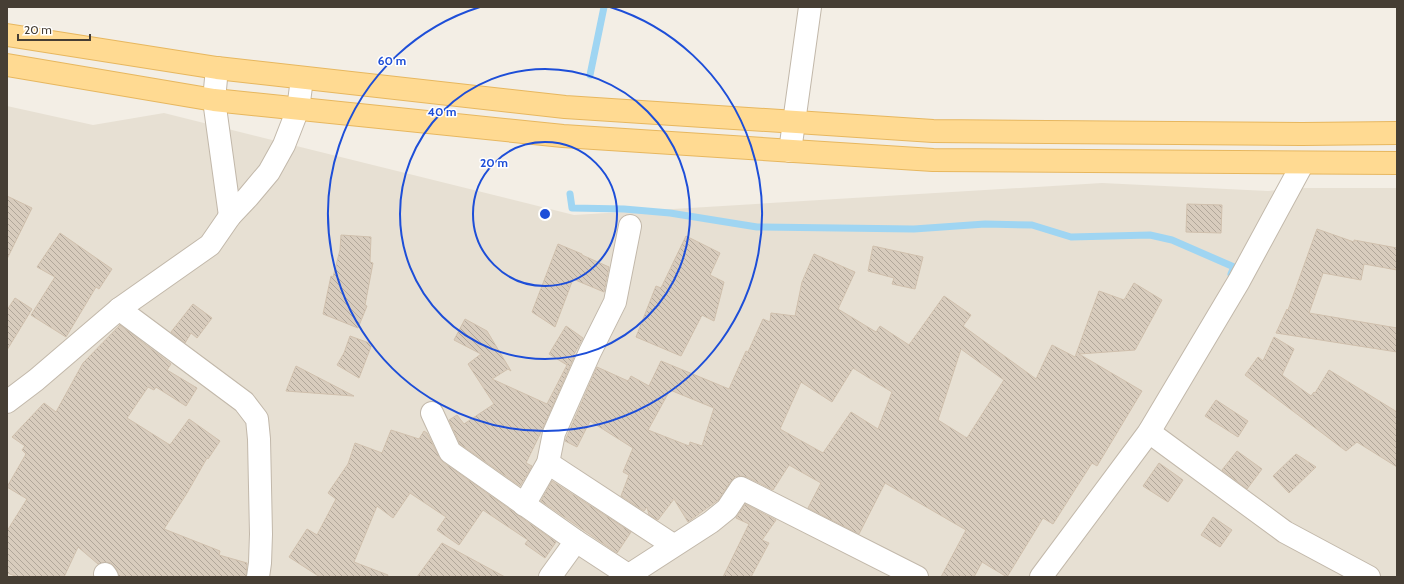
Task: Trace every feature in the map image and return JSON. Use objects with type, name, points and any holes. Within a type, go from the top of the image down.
[{"type":"main road","points":[[7,35],[217,68],[565,108],[933,131],[1302,134],[1397,133]]},
{"type":"main road","points":[[7,65],[214,100],[563,136],[933,160],[1397,163]]},
{"type":"main road","points":[[1353,133],[1353,163]]},
{"type":"street","points":[[790,151],[810,7]]},
{"type":"street","points":[[217,68],[214,100],[230,216]]},
{"type":"street","points":[[7,402],[36,380],[119,309],[210,245],[230,216],[269,172],[284,145],[298,108],[302,78]]},
{"type":"street","points":[[1041,577],[1149,432],[1239,281],[1303,163]]},
{"type":"street","points":[[524,505],[548,463],[554,433],[590,352],[615,302],[630,226]]},
{"type":"street","points":[[119,309],[244,402],[257,419],[259,439],[261,534],[258,577]]},
{"type":"street","points":[[432,413],[450,452],[576,541],[630,576],[673,545],[711,522],[727,509],[741,488],[917,577]]},
{"type":"street","points":[[1149,432],[1285,532],[1369,577]]},
{"type":"street","points":[[548,463],[673,545]]},
{"type":"street","points":[[550,577],[576,541]]},
{"type":"shaded area","points":[[7,106],[93,125],[164,113],[574,215],[1102,183],[1268,191],[1303,188],[1397,188],[1397,577],[7,577]]},
{"type":"building","points":[[7,196],[32,208],[7,259]]},
{"type":"building","points":[[1187,204],[1222,205],[1221,233],[1186,232]]},
{"type":"building","points":[[1317,229],[1354,242],[1354,240],[1397,248],[1397,270],[1364,264],[1361,280],[1323,273],[1309,313],[1397,328],[1397,352],[1276,333],[1287,309],[1288,310]]},
{"type":"building","points":[[60,233],[112,269],[99,289],[96,287],[66,337],[31,315],[55,277],[37,267]]},
{"type":"building","points":[[341,235],[371,237],[370,262],[373,263],[365,305],[367,306],[358,328],[323,314],[331,276],[333,277],[340,250]]},
{"type":"building","points":[[686,236],[720,253],[710,275],[724,282],[714,321],[702,315],[681,356],[636,337],[656,286],[661,288]]},
{"type":"building","points":[[558,244],[609,267],[604,292],[573,279],[555,327],[532,312]]},
{"type":"building","points":[[873,246],[923,257],[915,289],[892,284],[894,278],[868,271]]},
{"type":"building","points":[[814,254],[855,272],[838,309],[876,332],[880,326],[909,345],[944,296],[971,315],[963,326],[1036,379],[1052,345],[1075,357],[1099,291],[1124,300],[1134,283],[1162,300],[1135,350],[1079,354],[1142,391],[1097,466],[1092,463],[1053,524],[1043,518],[1007,577],[982,562],[974,577],[941,577],[966,530],[885,483],[859,534],[808,508],[821,483],[789,465],[773,490],[747,477],[735,477],[718,500],[688,522],[674,499],[658,520],[649,515],[647,507],[644,511],[621,496],[629,475],[623,472],[633,448],[590,421],[577,447],[565,441],[597,367],[628,381],[631,376],[649,386],[661,361],[729,389],[746,351],[748,352],[763,319],[770,322],[771,313],[795,316],[802,282]],"holes":[[[961,349],[1004,380],[967,438],[938,420]],[[853,368],[892,392],[878,429],[851,412],[823,453],[780,429],[801,382],[832,402]],[[670,390],[714,408],[702,446],[690,442],[689,446],[648,430]]]},
{"type":"building","points":[[15,298],[32,309],[7,350],[7,310]]},
{"type":"building","points":[[193,304],[212,318],[197,338],[191,333],[185,343],[171,332]]},
{"type":"building","points":[[465,319],[487,331],[511,371],[508,369],[492,379],[547,404],[567,365],[549,354],[566,326],[583,338],[573,356],[574,357],[542,430],[526,463],[532,466],[520,486],[460,444],[449,420],[457,415],[464,424],[494,404],[468,364],[481,354],[454,340]]},
{"type":"building","points":[[120,325],[171,364],[167,370],[197,388],[186,406],[156,387],[154,390],[148,387],[127,418],[170,445],[189,419],[220,441],[208,459],[207,458],[164,529],[220,551],[219,555],[247,563],[246,577],[119,577],[117,570],[111,563],[105,562],[98,564],[78,547],[64,577],[18,577],[7,573],[7,531],[27,499],[7,487],[26,454],[22,450],[25,446],[12,437],[44,403],[56,412],[83,363]]},
{"type":"building","points":[[350,336],[372,344],[359,378],[337,365],[344,353]]},
{"type":"building","points":[[1274,337],[1294,349],[1282,375],[1311,396],[1314,392],[1315,393],[1329,370],[1397,412],[1397,467],[1357,442],[1346,451],[1245,375],[1258,357],[1263,361]]},
{"type":"building","points":[[296,366],[354,396],[286,391]]},
{"type":"building","points":[[1216,400],[1248,421],[1238,437],[1205,416]]},
{"type":"building","points":[[391,430],[419,439],[424,431],[427,433],[443,462],[556,542],[545,558],[525,544],[528,540],[483,510],[459,545],[437,530],[446,517],[410,493],[393,518],[377,506],[354,562],[388,575],[387,577],[320,577],[289,557],[307,529],[317,535],[336,499],[328,493],[348,464],[355,443],[382,453]]},
{"type":"building","points":[[1237,451],[1262,469],[1247,489],[1222,470]]},
{"type":"building","points":[[1296,454],[1316,467],[1289,493],[1273,476]]},
{"type":"building","points":[[1159,463],[1183,480],[1168,502],[1143,486]]},
{"type":"building","points":[[552,481],[631,532],[617,553],[541,501]]},
{"type":"building","points":[[745,504],[776,520],[762,540],[769,543],[751,577],[723,577],[749,524],[736,518]]},
{"type":"building","points":[[1213,517],[1232,530],[1220,547],[1201,535]]},
{"type":"building","points":[[442,543],[505,577],[417,577]]},
{"type":"waterway","points":[[590,75],[604,7]]},
{"type":"waterway","points":[[570,194],[572,208],[624,209],[670,213],[757,227],[914,229],[985,224],[1032,225],[1071,237],[1150,235],[1172,240],[1234,267],[1231,274]]}]
